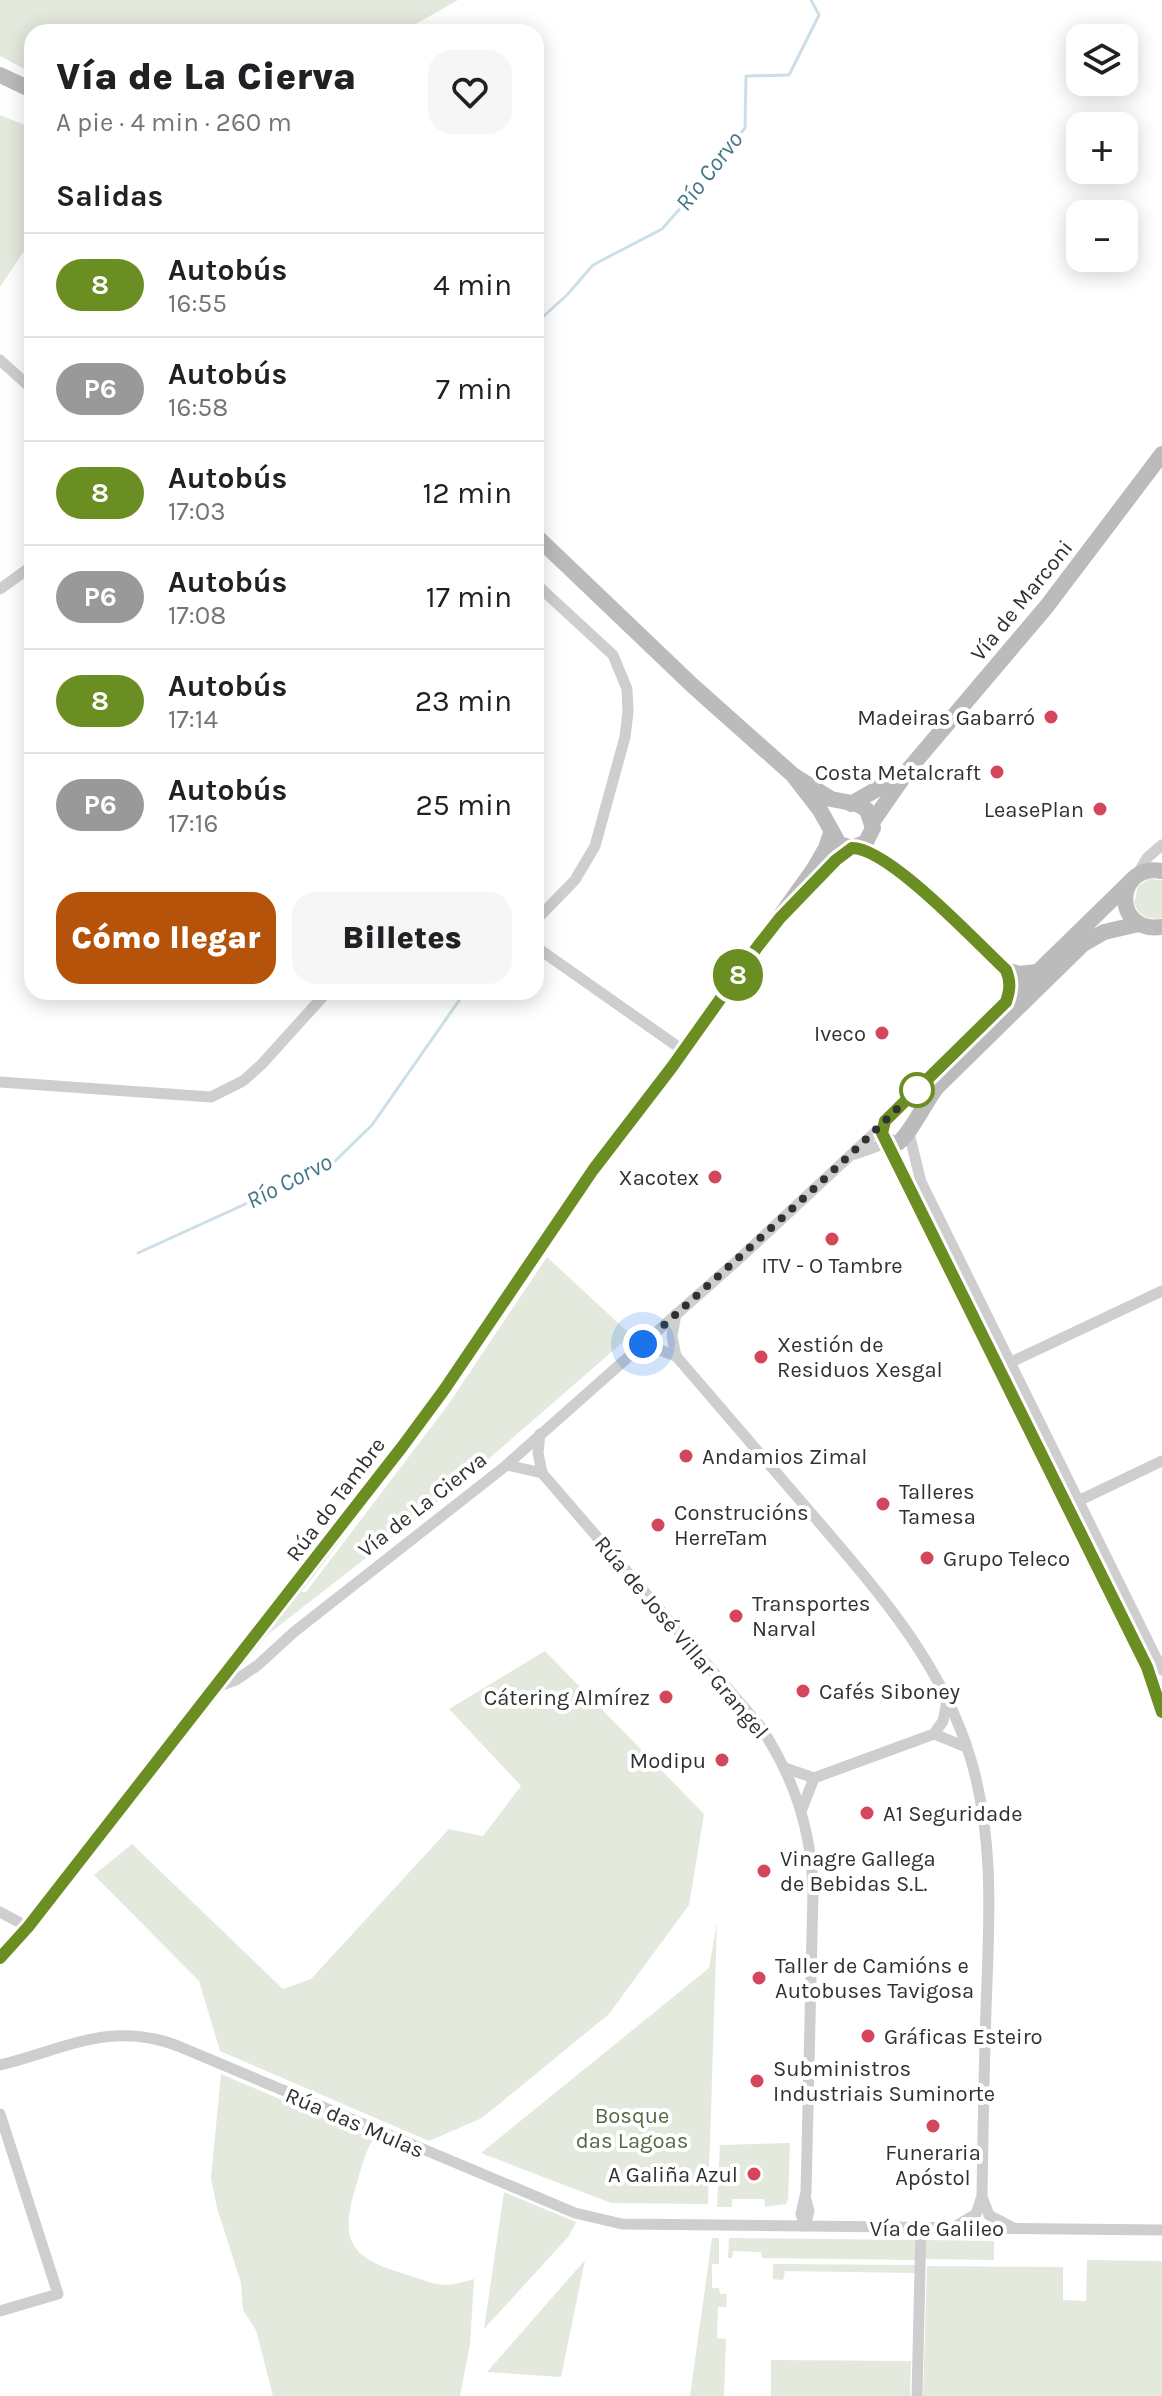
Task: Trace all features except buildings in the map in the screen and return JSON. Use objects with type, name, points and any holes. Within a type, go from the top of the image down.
[{"type":"main road","points":[[0,75],[24,86]]},
{"type":"main road","name":"Vía de Marconi","points":[[873,824],[909,769],[1047,606],[1162,454]]},
{"type":"main road","points":[[544,544],[793,775],[831,799],[867,810],[905,875],[1006,970],[1019,974],[1037,972]]},
{"type":"main road","name":"Vía de Marconi","points":[[849,804],[880,789],[909,769]]},
{"type":"main road","points":[[793,775],[839,844],[854,848],[905,875]]},
{"type":"main road","points":[[684,1051],[820,860],[833,815],[849,804]]},
{"type":"main road","points":[[780,918],[836,860],[866,842],[873,824]]},
{"type":"main road","points":[[1162,871],[1152,870],[1134,878],[1127,887],[1125,904],[1139,924],[1162,927]]},
{"type":"main road","name":"Vía de La Cierva","points":[[886,1122],[1134,878]]},
{"type":"main road","points":[[908,1129],[901,1119],[886,1122],[882,1133],[889,1142],[896,1144],[904,1141],[908,1129],[937,1087],[1083,944],[1104,932],[1139,924]]},
{"type":"main road","points":[[1006,970],[1010,991],[1006,1002]]},
{"type":"main road","name":"Rúa do Tambre","points":[[0,1958],[28,1927],[216,1687],[249,1659],[444,1390],[593,1170],[684,1051]]},
{"type":"street","points":[[0,360],[24,382]]},
{"type":"street","points":[[0,589],[24,572]]},
{"type":"street","points":[[544,591],[613,655],[627,689],[628,712],[625,737],[595,846],[575,880],[544,912]]},
{"type":"street","name":"Vía de La Cierva","points":[[1134,878],[1147,858],[1162,845]]},
{"type":"street","points":[[544,953],[684,1051]]},
{"type":"street","points":[[0,1082],[211,1097],[243,1081],[261,1065],[320,1000]]},
{"type":"street","name":"Vía de La Cierva","points":[[249,1659],[507,1465],[749,1251],[886,1122]]},
{"type":"street","points":[[908,1129],[921,1182],[1067,1507],[1147,1667],[1161,1704]]},
{"type":"street","points":[[889,1142],[1079,1500],[1162,1670]]},
{"type":"street","name":"Vía de La Cierva","points":[[847,1157],[889,1142]]},
{"type":"street","points":[[1005,1365],[1162,1291]]},
{"type":"street","points":[[672,1352],[676,1314]]},
{"type":"street","points":[[656,1332],[886,1600],[919,1647],[958,1724],[982,1809],[988,1859],[982,2196],[983,2214],[992,2228]]},
{"type":"street","points":[[635,1351],[672,1352]]},
{"type":"street","points":[[507,1465],[539,1470],[540,1434]]},
{"type":"street","name":"Rúa de José Villar Grangel","points":[[522,1451],[760,1726],[785,1768],[802,1809],[811,1852],[813,1892],[805,2196],[801,2214],[805,2226]]},
{"type":"street","points":[[1067,1507],[1162,1461]]},
{"type":"street","points":[[938,1733],[947,1701]]},
{"type":"street","points":[[793,1786],[938,1733],[950,1732],[958,1724]]},
{"type":"street","points":[[938,1733],[966,1747]]},
{"type":"street","points":[[785,1768],[811,1779]]},
{"type":"street","points":[[802,1809],[811,1779]]},
{"type":"street","points":[[0,1912],[28,1927]]},
{"type":"street","name":"Rúa das Mulas","points":[[0,2065],[104,2036],[127,2034],[152,2037],[575,2213],[622,2224],[713,2226]]},
{"type":"street","points":[[0,2114],[58,2294],[0,2311]]},
{"type":"street","points":[[778,2226],[795,2213],[805,2196]]},
{"type":"street","points":[[805,2196],[815,2214],[829,2227]]},
{"type":"street","points":[[973,2227],[983,2214]]},
{"type":"street","points":[[953,2227],[983,2214],[1014,2228]]},
{"type":"street","name":"Vía de Galileo","points":[[713,2226],[1162,2230]]},
{"type":"street","points":[[917,2396],[921,2228]]},
{"type":"green space","points":[[0,0],[458,0],[416,24],[24,24],[24,69],[0,56]]},
{"type":"green space","points":[[0,115],[24,125],[24,251],[0,287]]},
{"type":"green space","points":[[1149,879],[1162,880],[1162,918],[1145,917],[1134,904],[1138,886]]},
{"type":"green space","points":[[547,1257],[631,1335],[454,1489],[266,1636],[301,1592],[306,1592],[448,1405]]},
{"type":"green space","points":[[545,1651],[704,1814],[689,1905],[609,2014],[482,2118],[429,2141],[220,2051],[199,1981],[94,1875],[132,1844],[283,1989],[311,1979],[449,1829],[483,1836],[521,1786],[449,1709]]},
{"type":"green space","name":"Bosque das Lagoas","points":[[717,1923],[708,2204],[611,2203],[481,2153],[709,1968]]},
{"type":"green space","points":[[221,2074],[373,2139],[351,2206],[350,2235],[362,2255],[389,2269],[440,2284],[474,2279],[470,2345],[460,2396],[273,2396],[256,2330],[243,2310],[241,2283],[217,2208],[211,2178]]},
{"type":"green space","points":[[790,2143],[786,2204],[765,2207],[764,2199],[732,2199],[732,2207],[717,2207],[720,2145]]},
{"type":"green space","points":[[504,2192],[576,2222],[569,2236],[484,2329]]},
{"type":"green space","points":[[712,2238],[719,2238],[719,2264],[712,2264],[712,2288],[719,2288],[720,2294],[727,2294],[726,2307],[718,2307],[717,2338],[726,2339],[724,2396],[690,2396]]},
{"type":"green space","points":[[729,2238],[916,2240],[915,2260],[762,2258],[761,2252],[733,2251],[732,2258],[728,2258]]},
{"type":"green space","points":[[926,2240],[994,2241],[994,2260],[926,2259]]},
{"type":"green space","points":[[585,2260],[561,2377],[487,2372]]},
{"type":"green space","points":[[1087,2260],[1162,2261],[1162,2396],[923,2396],[927,2266],[1063,2267],[1063,2300],[1086,2301]]},
{"type":"green space","points":[[773,2264],[915,2265],[915,2273],[785,2271],[783,2280],[773,2279]]},
{"type":"green space","points":[[771,2360],[911,2361],[910,2396],[771,2396]]},
{"type":"waterway","name":"Río Corvo","points":[[544,316],[593,265],[662,229],[692,195],[745,128],[746,76],[789,75],[819,15],[811,0]]},
{"type":"waterway","name":"Río Corvo","points":[[138,1253],[331,1165],[372,1125],[459,1000]]},
{"type":"bus line","name":"8","points":[[0,1958],[28,1927],[402,1447],[593,1170],[627,1129],[758,946],[780,918],[836,860],[852,848],[866,851],[905,875],[1006,970],[1010,991],[1006,1002],[885,1121],[882,1133],[1147,1667],[1162,1712]]},
{"type":"place","name":"Madeiras Gabarró","points":[[1051,717]]},
{"type":"place","name":"Costa Metalcraft","points":[[997,772]]},
{"type":"place","name":"LeasePlan","points":[[1100,809]]},
{"type":"place","name":"Iveco","points":[[882,1033]]},
{"type":"place","name":"Xacotex","points":[[715,1177]]},
{"type":"place","name":"ITV - O Tambre","points":[[832,1239]]},
{"type":"place","name":"Xestión de Residuos Xesgal","points":[[761,1357]]},
{"type":"place","name":"Andamios Zimal","points":[[686,1456]]},
{"type":"place","name":"Talleres Tamesa","points":[[883,1504]]},
{"type":"place","name":"Construcións HerreTam","points":[[658,1525]]},
{"type":"place","name":"Grupo Teleco","points":[[927,1558]]},
{"type":"place","name":"Transportes Narval","points":[[736,1616]]},
{"type":"place","name":"Cafés Siboney","points":[[803,1691]]},
{"type":"place","name":"Cátering Almírez","points":[[666,1697]]},
{"type":"place","name":"Modipu","points":[[722,1760]]},
{"type":"place","name":"A1 Seguridade","points":[[867,1813]]},
{"type":"place","name":"Vinagre Gallega de Bebidas S.L.","points":[[764,1871]]},
{"type":"place","name":"Taller de Camións e Autobuses Tavigosa","points":[[759,1978]]},
{"type":"place","name":"Gráficas Esteiro","points":[[868,2036]]},
{"type":"place","name":"Subministros Industriais Suminorte","points":[[757,2081]]},
{"type":"place","name":"Funeraria Apóstol","points":[[933,2126]]},
{"type":"place","name":"A Galiña Azul","points":[[754,2174]]},
{"type":"route","points":[[643,1344],[749,1251],[921,1085],[917,1090]]}]
